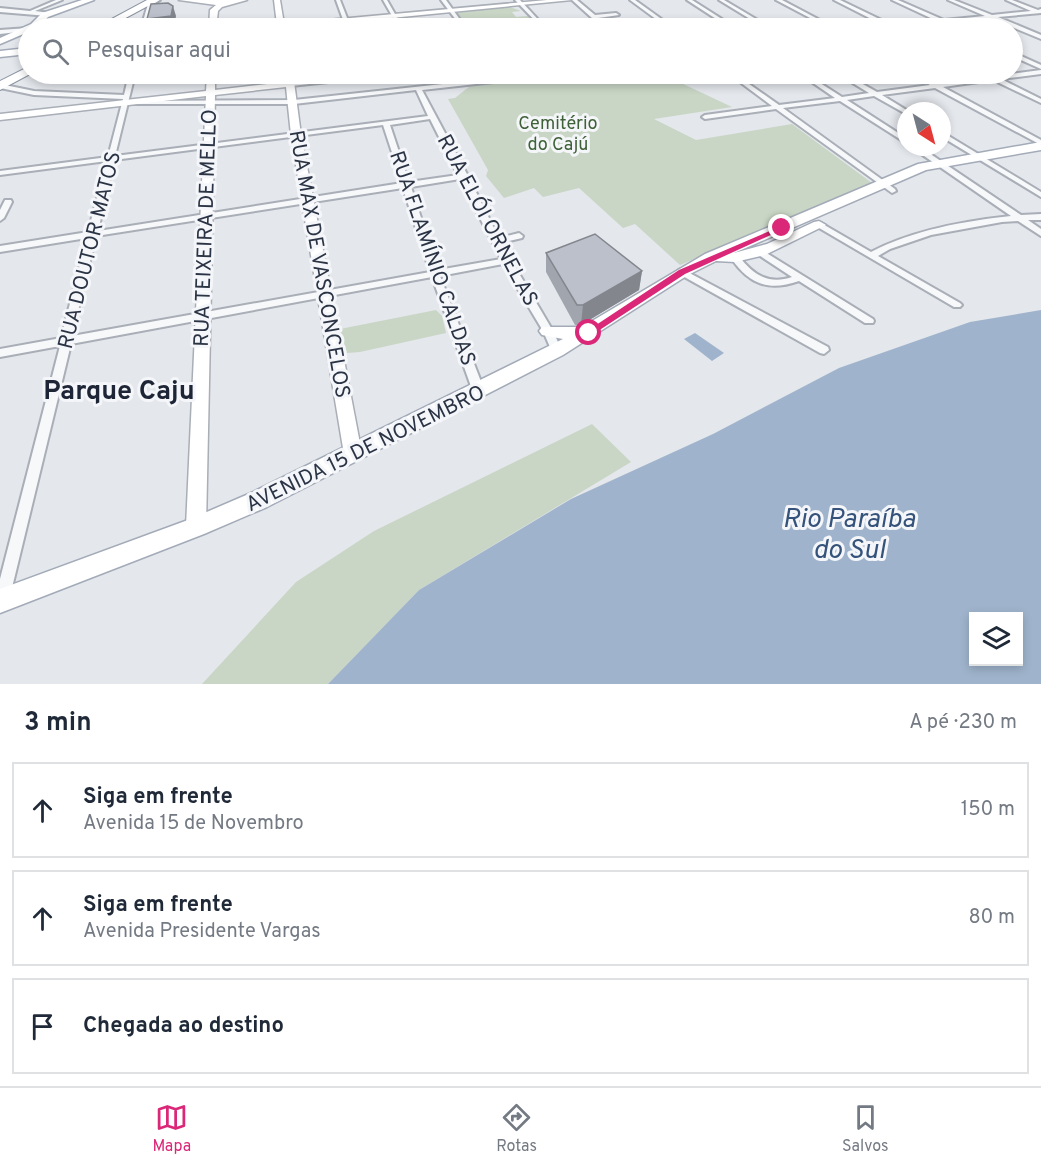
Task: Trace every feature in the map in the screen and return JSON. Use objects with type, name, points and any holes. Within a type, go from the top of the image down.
[{"type":"highway","points":[[119,18],[156,0]]},
{"type":"highway","points":[[134,10],[147,10]]},
{"type":"highway","points":[[1,86],[18,76]]},
{"type":"main road","points":[[44,16],[90,0]]},
{"type":"main road","points":[[57,18],[97,0]]},
{"type":"main road","points":[[182,0],[217,5],[244,0]]},
{"type":"main road","points":[[214,18],[217,5],[230,0]]},
{"type":"main road","points":[[277,0],[280,18]]},
{"type":"main road","points":[[388,18],[519,2],[569,0]]},
{"type":"main road","points":[[44,16],[61,16]]},
{"type":"main road","points":[[0,44],[18,36]]},
{"type":"main road","points":[[0,54],[18,52]]},
{"type":"main road","name":"RUA TEIXEIRA DE MELLO","points":[[196,527],[211,84]]},
{"type":"main road","points":[[0,117],[125,101],[210,98],[269,84]]},
{"type":"main road","name":"RUA MAX DE VASCONCELOS","points":[[291,84],[296,135],[353,454]]},
{"type":"main road","points":[[985,160],[1041,145]]},
{"type":"main road","points":[[755,247],[782,228],[944,167],[1041,154]]},
{"type":"main road","points":[[711,257],[740,258],[743,251],[778,244],[887,187]]},
{"type":"main road","points":[[778,244],[788,234],[782,228]]},
{"type":"main road","name":"AVENIDA 15 DE NOVEMBRO","points":[[1,601],[196,527],[353,454],[480,392],[557,351],[589,333],[682,272],[711,257],[755,247]]},
{"type":"main road","points":[[548,331],[567,334],[589,333]]},
{"type":"street","points":[[22,16],[60,0]]},
{"type":"street","points":[[145,18],[150,4],[156,0]]},
{"type":"street","points":[[338,0],[344,18]]},
{"type":"street","points":[[385,0],[394,17]]},
{"type":"street","points":[[443,0],[456,18]]},
{"type":"street","points":[[574,0],[593,17],[616,15]]},
{"type":"street","points":[[632,0],[657,18]]},
{"type":"street","points":[[689,0],[717,18]]},
{"type":"street","points":[[721,0],[751,18]]},
{"type":"street","points":[[778,0],[813,18]]},
{"type":"street","points":[[836,0],[873,18]]},
{"type":"street","points":[[894,0],[933,18]]},
{"type":"street","points":[[950,0],[990,17]]},
{"type":"street","points":[[1008,0],[1040,12]]},
{"type":"street","points":[[519,2],[534,18]]},
{"type":"street","points":[[0,12],[44,16]]},
{"type":"street","points":[[0,12],[22,16],[44,16]]},
{"type":"street","points":[[984,18],[1040,12]]},
{"type":"street","points":[[1008,18],[1040,12]]},
{"type":"street","points":[[0,32],[18,31]]},
{"type":"street","points":[[1023,31],[1041,38]]},
{"type":"street","points":[[1023,59],[1041,67]]},
{"type":"street","points":[[1023,74],[1041,72]]},
{"type":"street","name":"RUA DOUTOR MATOS","points":[[1,601],[129,84]]},
{"type":"street","points":[[371,84],[373,92]]},
{"type":"street","points":[[210,98],[294,102],[423,84]]},
{"type":"street","points":[[373,92],[461,84]]},
{"type":"street","points":[[746,84],[887,187]]},
{"type":"street","points":[[819,84],[897,135]]},
{"type":"street","points":[[858,84],[897,107]]},
{"type":"street","points":[[932,84],[1041,145]]},
{"type":"street","points":[[705,117],[950,84]]},
{"type":"street","points":[[1006,84],[1041,101]]},
{"type":"street","points":[[1,86],[34,93],[125,101]]},
{"type":"street","name":"RUA ELÓI ORNELAS","points":[[418,89],[506,261],[548,331],[557,351]]},
{"type":"street","points":[[0,173],[433,117]]},
{"type":"street","name":"RUA FLAMÍNIO CALDAS","points":[[386,123],[435,274],[480,392]]},
{"type":"street","points":[[951,139],[1041,195]]},
{"type":"street","points":[[928,156],[1041,233]]},
{"type":"street","points":[[0,249],[464,176]]},
{"type":"street","points":[[0,218],[8,202]]},
{"type":"street","points":[[872,255],[901,240],[1018,217],[1041,217]]},
{"type":"street","points":[[818,225],[957,305]]},
{"type":"street","points":[[496,241],[519,236]]},
{"type":"street","points":[[755,247],[869,321]]},
{"type":"street","points":[[740,258],[747,273],[763,283],[780,284],[800,277]]},
{"type":"street","points":[[0,353],[506,261]]},
{"type":"street","points":[[682,272],[824,350]]},
{"type":"green space","points":[[510,7],[521,11],[512,12],[516,17],[528,16],[530,18],[459,18],[455,13]]},
{"type":"green space","name":"Cemitério do Cajú","points":[[485,84],[683,84],[732,107],[654,119],[696,140],[792,124],[872,183],[680,265],[635,224],[623,228],[579,188],[543,197],[534,188],[504,198],[486,176],[488,170],[448,99],[455,98],[470,86]]},
{"type":"green space","points":[[436,310],[442,316],[446,333],[347,353],[340,329]]},
{"type":"green space","points":[[592,424],[631,462],[419,590],[328,684],[202,684],[296,582],[374,531]]},
{"type":"water","name":"Rio Paraíba do Sul","points":[[1041,310],[1041,684],[328,684],[419,590],[571,499],[713,434],[839,368],[970,322]]},
{"type":"water","points":[[695,333],[724,353],[712,361],[684,339]]},
{"type":"building","points":[[168,3],[173,6],[171,16],[147,18],[151,4]]},
{"type":"building","points":[[595,234],[642,271],[583,305],[577,305],[546,253]]},
{"type":"district","name":"Parque Caju","points":[[119,390]]},
{"type":"route","points":[[589,333],[682,272],[711,257],[782,228]]}]
